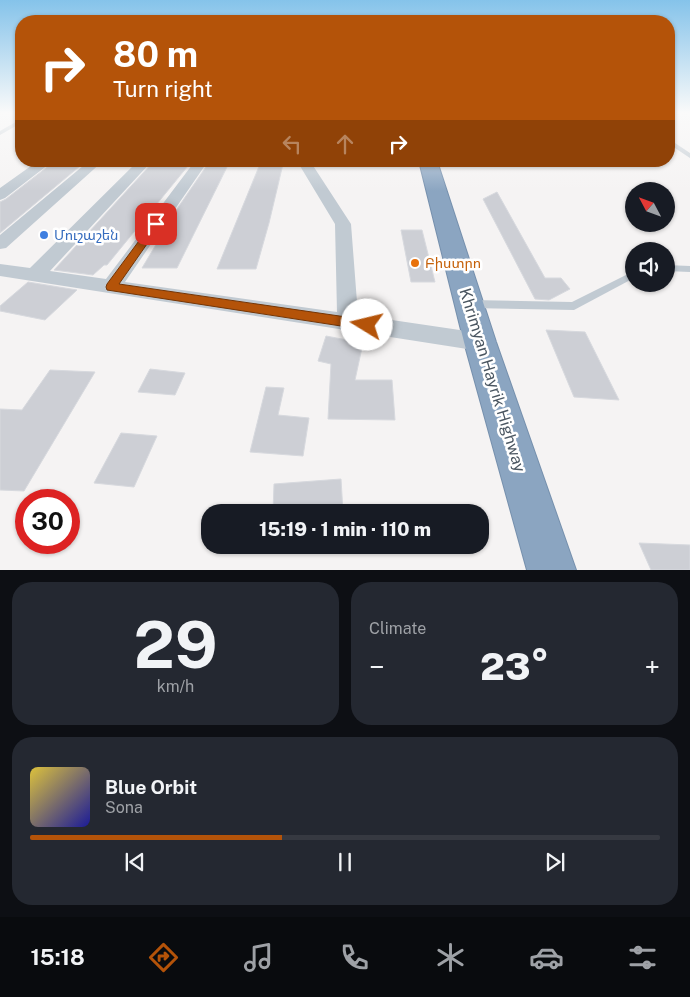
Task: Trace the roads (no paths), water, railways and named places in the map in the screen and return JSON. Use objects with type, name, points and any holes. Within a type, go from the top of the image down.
[{"type":"highway","name":"Khrimyan Hayrik Highway","points":[[430,167],[480,342],[552,570]]},
{"type":"street","points":[[0,195],[39,167]]},
{"type":"street","points":[[0,244],[90,167]]},
{"type":"street","points":[[35,275],[140,167]]},
{"type":"street","points":[[111,287],[198,167]]},
{"type":"street","points":[[307,167],[343,224],[348,322]]},
{"type":"street","points":[[0,270],[480,342]]},
{"type":"lane","points":[[675,145],[690,156]]},
{"type":"lane","points":[[675,268],[690,269]]},
{"type":"lane","points":[[469,304],[574,306],[625,279]]},
{"type":"place","name":"Մուշաշեն","points":[[44,235]]},
{"type":"place","name":"Բիստրո","points":[[415,263]]}]
